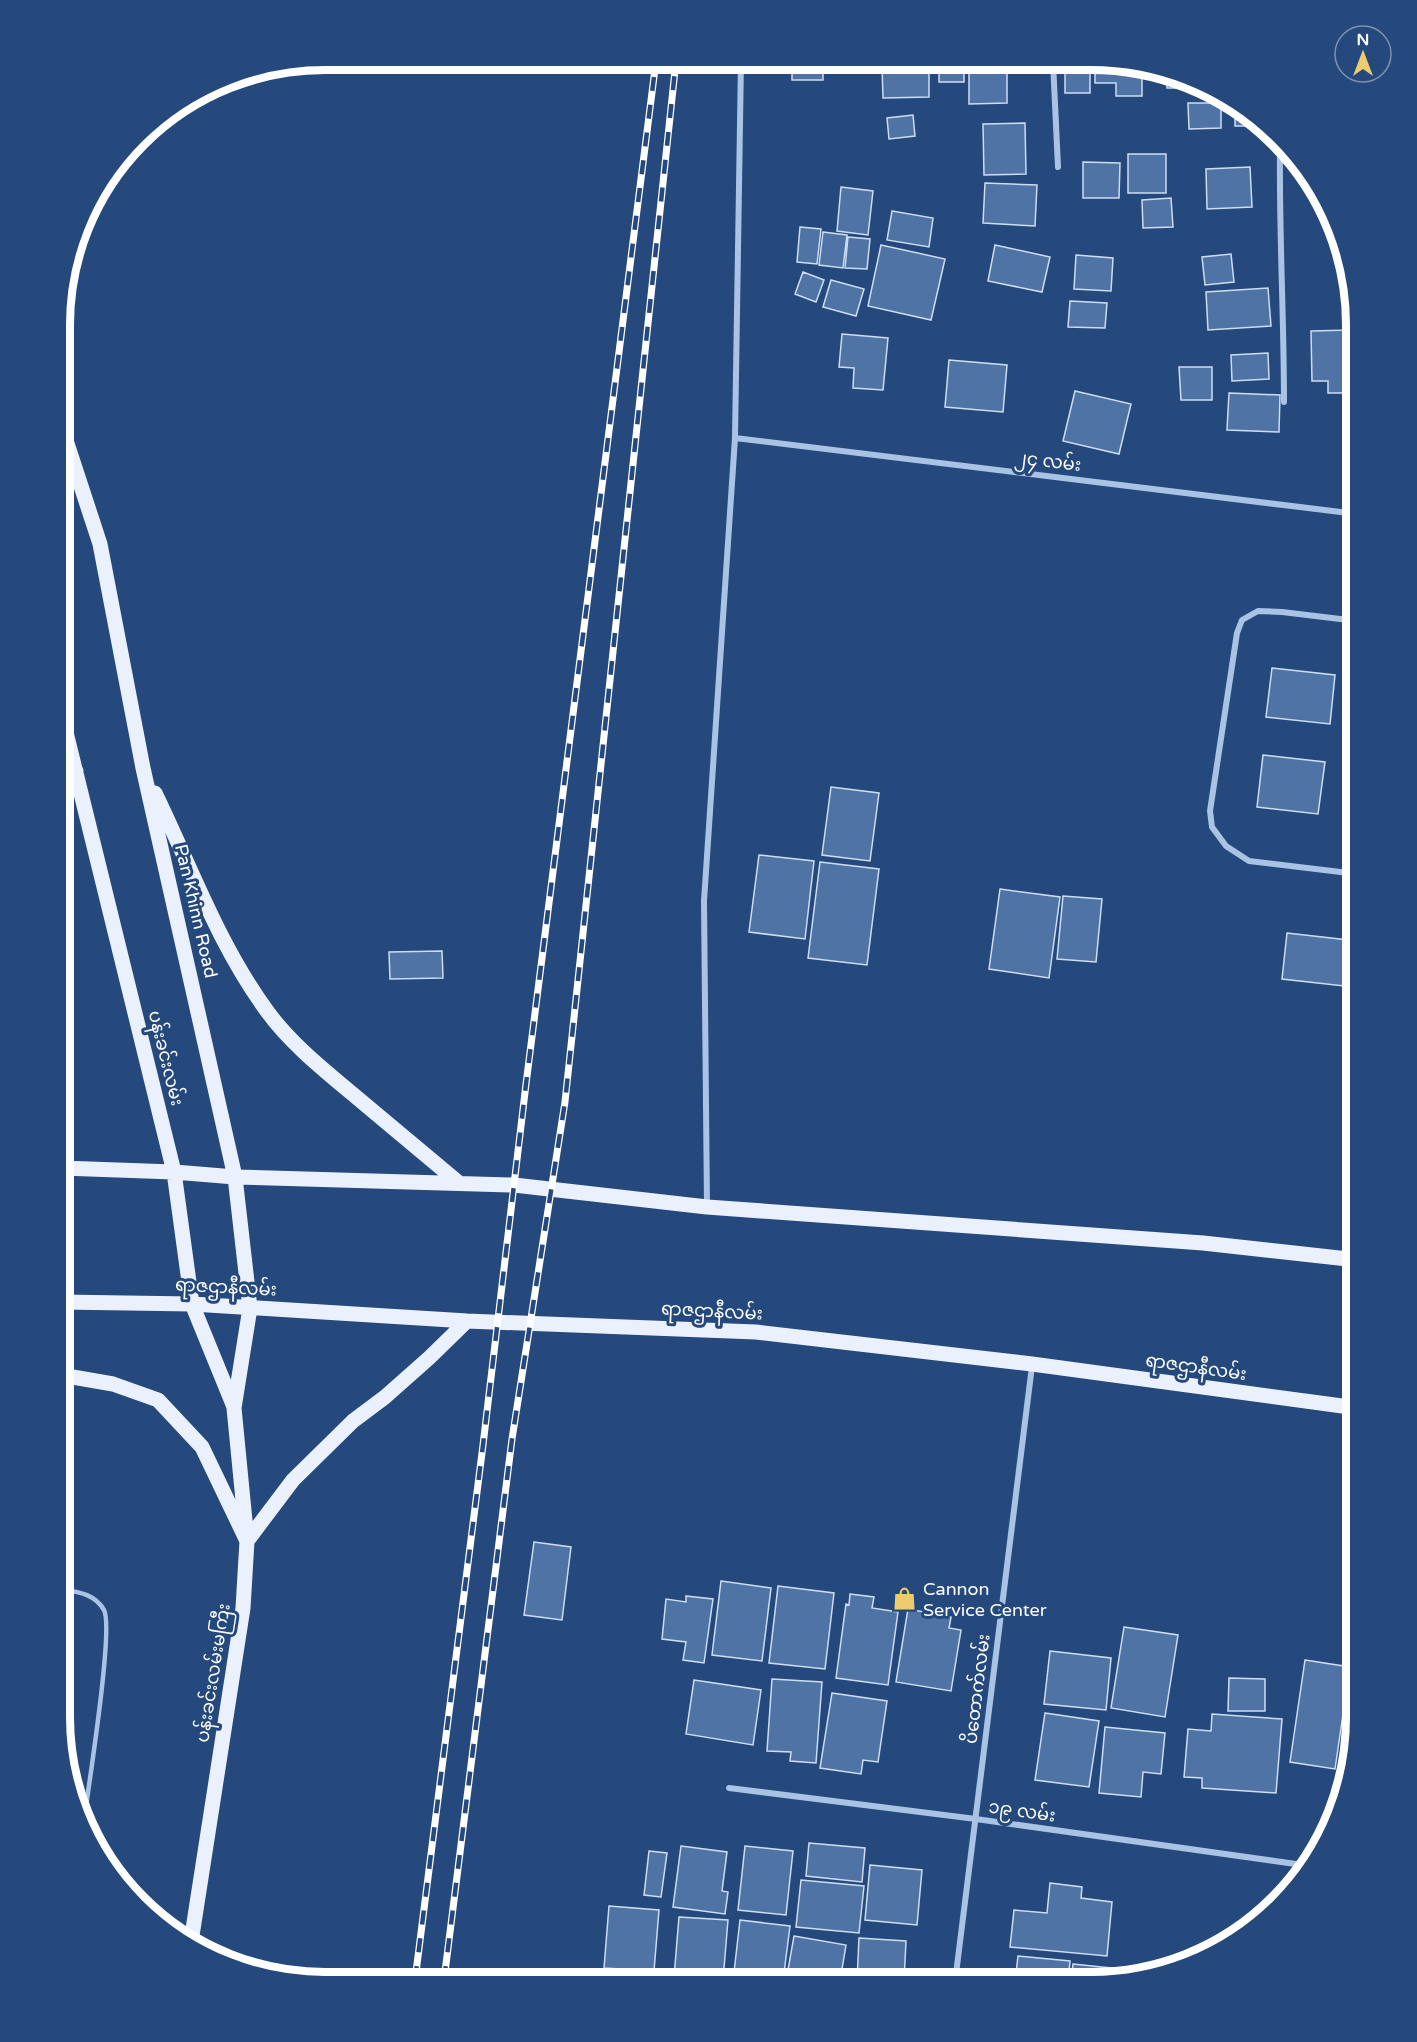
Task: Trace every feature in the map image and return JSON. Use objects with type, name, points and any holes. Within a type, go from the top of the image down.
[{"type":"main road","name":"Pan Khinn Road","points":[[70,453],[100,544],[143,768],[235,1177],[250,1308],[234,1408]]},
{"type":"main road","name":"ပန်းခင်းလမ်း","points":[[70,747],[174,1172],[192,1304],[234,1408]]},
{"type":"main road","points":[[143,768],[188,860],[215,925],[240,970],[268,1012],[313,1061],[459,1183]]},
{"type":"main road","points":[[70,788],[76,771]]},
{"type":"main road","points":[[70,1168],[235,1177],[542,1187],[707,1207],[1203,1243],[1346,1259]]},
{"type":"main road","name":"ရာဇဌာနီလမ်း","points":[[70,1302],[192,1304],[467,1321],[756,1332],[1032,1364],[1346,1407]]},
{"type":"main road","points":[[70,1377],[112,1384],[158,1400],[202,1447],[247,1541],[293,1480],[353,1421],[385,1397],[467,1321]]},
{"type":"main road","name":"ပန်းခင်းလမ်းမကြီး","points":[[192,1933],[243,1608],[247,1541],[234,1408]]},
{"type":"street","points":[[707,1207],[704,901],[735,438],[741,70]]},
{"type":"street","points":[[1053,70],[1058,167]]},
{"type":"street","points":[[1280,154],[1279,214],[1284,318],[1284,402]]},
{"type":"street","name":"၂၄ လမ်း","points":[[735,438],[1346,512]]},
{"type":"street","points":[[1346,620],[1258,611],[1242,620],[1237,633],[1210,811],[1212,826],[1226,846],[1249,861],[1346,873]]},
{"type":"street","name":"ပိတောက်လမ်း","points":[[956,1971],[1032,1364]]},
{"type":"street","name":"၁၉ လမ်း","points":[[729,1788],[976,1819],[1299,1864]]},
{"type":"lane","points":[[70,1591],[89,1595],[105,1611],[107,1626],[86,1804]]},
{"type":"building","points":[[792,70],[823,70],[823,80],[792,80]]},
{"type":"building","points":[[882,70],[929,70],[929,97],[883,98]]},
{"type":"building","points":[[939,70],[964,70],[964,82],[939,82]]},
{"type":"building","points":[[969,70],[1007,70],[1007,103],[969,104]]},
{"type":"building","points":[[1065,70],[1090,70],[1090,93],[1065,93]]},
{"type":"building","points":[[1095,70],[1142,75],[1142,96],[1116,96],[1116,83],[1095,83]]},
{"type":"building","points":[[1167,82],[1184,88],[1167,88]]},
{"type":"building","points":[[1188,103],[1215,103],[1221,106],[1221,128],[1189,129]]},
{"type":"building","points":[[913,115],[915,136],[889,139],[887,118]]},
{"type":"building","points":[[1235,115],[1251,126],[1235,126]]},
{"type":"building","points":[[1025,123],[1026,174],[984,175],[983,124]]},
{"type":"building","points":[[1128,154],[1166,154],[1166,193],[1128,193]]},
{"type":"building","points":[[1083,162],[1120,163],[1119,198],[1083,198]]},
{"type":"building","points":[[1250,167],[1252,207],[1207,209],[1206,169]]},
{"type":"building","points":[[985,183],[1037,185],[1035,226],[983,223]]},
{"type":"building","points":[[841,187],[873,191],[868,235],[837,231]]},
{"type":"building","points":[[1171,198],[1173,227],[1143,228],[1142,200]]},
{"type":"building","points":[[892,211],[933,218],[929,247],[887,240]]},
{"type":"building","points":[[800,227],[821,229],[817,264],[797,262]]},
{"type":"building","points":[[823,232],[847,235],[843,268],[819,265]]},
{"type":"building","points":[[848,237],[870,239],[867,269],[845,268]]},
{"type":"building","points":[[881,245],[945,259],[931,320],[868,306]]},
{"type":"building","points":[[995,245],[1050,257],[1042,292],[988,281]]},
{"type":"building","points":[[1231,254],[1234,282],[1205,285],[1202,257]]},
{"type":"building","points":[[1076,255],[1113,258],[1111,291],[1074,289]]},
{"type":"building","points":[[803,272],[824,280],[816,302],[795,294]]},
{"type":"building","points":[[831,280],[864,289],[856,316],[823,307]]},
{"type":"building","points":[[1268,288],[1271,326],[1208,330],[1206,292]]},
{"type":"building","points":[[1070,301],[1107,303],[1105,328],[1068,327]]},
{"type":"building","points":[[1346,330],[1346,393],[1328,393],[1328,381],[1312,381],[1311,331]]},
{"type":"building","points":[[842,334],[888,338],[883,390],[853,388],[854,368],[839,367]]},
{"type":"building","points":[[1268,353],[1269,379],[1232,381],[1231,355]]},
{"type":"building","points":[[949,360],[1007,365],[1003,412],[945,407]]},
{"type":"building","points":[[1179,367],[1212,367],[1212,400],[1181,400]]},
{"type":"building","points":[[1075,391],[1131,404],[1119,454],[1063,441]]},
{"type":"building","points":[[1229,393],[1280,395],[1279,432],[1227,430]]},
{"type":"building","points":[[1272,668],[1335,675],[1330,724],[1266,717]]},
{"type":"building","points":[[1263,755],[1325,762],[1318,814],[1257,807]]},
{"type":"building","points":[[831,787],[879,793],[870,861],[822,855]]},
{"type":"building","points":[[759,855],[814,861],[805,939],[749,932]]},
{"type":"building","points":[[820,862],[879,869],[867,965],[808,958]]},
{"type":"building","points":[[1000,889],[1060,897],[1049,978],[989,969]]},
{"type":"building","points":[[1063,896],[1102,899],[1096,962],[1057,959]]},
{"type":"building","points":[[1287,933],[1346,940],[1346,986],[1282,979]]},
{"type":"building","points":[[442,951],[443,978],[390,979],[389,952]]},
{"type":"building","points":[[534,1542],[571,1547],[562,1620],[524,1615]]},
{"type":"building","points":[[721,1581],[771,1588],[762,1661],[712,1655]]},
{"type":"building","points":[[778,1586],[834,1593],[825,1669],[769,1663]]},
{"type":"building","points":[[850,1594],[874,1597],[872,1608],[898,1612],[888,1685],[836,1678],[846,1604],[849,1605]]},
{"type":"building","points":[[686,1596],[713,1599],[704,1663],[683,1660],[686,1642],[662,1639],[666,1599],[686,1602]]},
{"type":"building","points":[[908,1609],[951,1617],[949,1628],[961,1630],[951,1691],[896,1682]]},
{"type":"building","points":[[1124,1627],[1178,1635],[1165,1717],[1111,1708]]},
{"type":"building","points":[[1050,1651],[1111,1658],[1106,1710],[1044,1704]]},
{"type":"building","points":[[1305,1660],[1346,1666],[1346,1694],[1335,1769],[1290,1762]]},
{"type":"building","points":[[1229,1678],[1265,1679],[1265,1711],[1228,1711]]},
{"type":"building","points":[[772,1679],[822,1682],[816,1763],[790,1761],[791,1752],[767,1751]]},
{"type":"building","points":[[694,1680],[761,1690],[753,1745],[686,1734]]},
{"type":"building","points":[[832,1693],[887,1701],[878,1762],[863,1760],[861,1774],[820,1768]]},
{"type":"building","points":[[1045,1713],[1099,1721],[1089,1787],[1035,1780]]},
{"type":"building","points":[[1212,1714],[1282,1719],[1276,1793],[1202,1788],[1202,1778],[1184,1777],[1188,1729],[1211,1731]]},
{"type":"building","points":[[1105,1727],[1165,1733],[1161,1774],[1143,1772],[1141,1797],[1099,1793]]},
{"type":"building","points":[[809,1843],[865,1848],[862,1882],[806,1876]]},
{"type":"building","points":[[681,1846],[727,1852],[722,1891],[728,1892],[725,1914],[673,1907]]},
{"type":"building","points":[[745,1846],[793,1851],[786,1915],[738,1910]]},
{"type":"building","points":[[649,1851],[667,1853],[661,1897],[644,1895]]},
{"type":"building","points":[[870,1865],[922,1870],[917,1925],[865,1920]]},
{"type":"building","points":[[801,1880],[864,1886],[859,1933],[796,1927]]},
{"type":"building","points":[[1050,1883],[1082,1887],[1081,1898],[1112,1902],[1107,1956],[1010,1947],[1014,1910],[1047,1913]]},
{"type":"building","points":[[609,1906],[659,1910],[654,1971],[604,1968]]},
{"type":"building","points":[[679,1917],[728,1920],[724,1971],[674,1971]]},
{"type":"building","points":[[740,1920],[790,1926],[784,1971],[734,1971]]},
{"type":"building","points":[[794,1936],[846,1945],[842,1971],[788,1971]]},
{"type":"building","points":[[859,1938],[906,1941],[904,1971],[857,1971]]},
{"type":"building","points":[[1018,1956],[1070,1961],[1069,1971],[1016,1971]]},
{"type":"building","points":[[1073,1964],[1123,1969],[1108,1971],[1072,1971]]},
{"type":"railway","points":[[416,1971],[655,70]]},
{"type":"railway","points":[[445,1971],[512,1439],[565,1102],[675,70]]},
{"type":"place","name":"Cannon Service Center","points":[[905,1599]]}]
